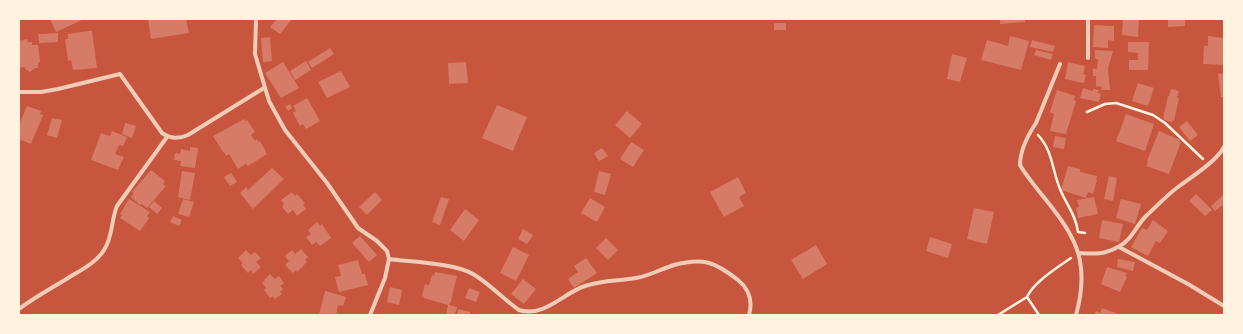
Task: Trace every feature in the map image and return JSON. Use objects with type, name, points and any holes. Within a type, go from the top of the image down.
[{"type":"street","points":[[256,19],[255,54],[269,101],[285,130],[327,183],[358,228],[377,241],[387,251],[389,259],[385,278],[370,315]]},
{"type":"street","points":[[1088,19],[1088,58]]},
{"type":"street","points":[[1060,64],[1036,123],[1022,151],[1020,165],[1068,229],[1079,253],[1082,290],[1076,315]]},
{"type":"street","points":[[19,92],[41,92],[58,89],[120,74],[155,124],[167,137],[176,138],[188,135],[264,88]]},
{"type":"street","points":[[19,309],[29,301],[85,268],[99,257],[105,249],[111,233],[114,213],[117,206],[167,137]]},
{"type":"street","points":[[1079,253],[1100,254],[1119,247],[1128,239],[1140,222],[1172,192],[1216,158],[1224,147]]},
{"type":"street","points":[[1119,247],[1188,284],[1224,306]]},
{"type":"street","points":[[389,259],[462,269],[478,277],[519,310],[526,312],[548,306],[584,286],[608,280],[636,278],[674,265],[699,260],[710,262],[726,270],[744,285],[748,290],[750,301],[749,315]]},
{"type":"path","points":[[1087,112],[1105,104],[1116,103],[1153,115],[1165,122],[1207,164]]},
{"type":"path","points":[[1032,129],[1045,143],[1060,189],[1074,214],[1078,232],[1085,233]]},
{"type":"path","points":[[998,315],[1027,297],[1039,282],[1079,253]]},
{"type":"path","points":[[1027,297],[1039,315]]},
{"type":"building","points":[[50,19],[84,19],[56,32]]},
{"type":"building","points":[[148,19],[186,19],[189,33],[151,39]]},
{"type":"building","points":[[277,19],[292,19],[280,34],[270,27]]},
{"type":"building","points":[[1000,19],[1025,19],[1025,22],[1000,24]]},
{"type":"building","points":[[1123,19],[1139,19],[1138,37],[1122,35]]},
{"type":"building","points":[[1168,19],[1185,19],[1185,26],[1168,27]]},
{"type":"building","points":[[774,23],[786,23],[786,30],[774,30]]},
{"type":"building","points":[[1094,25],[1114,26],[1114,41],[1108,40],[1108,48],[1093,47]]},
{"type":"building","points":[[92,31],[97,68],[73,70],[71,60],[68,61],[65,39],[68,39],[68,34]]},
{"type":"building","points":[[58,33],[58,42],[39,43],[38,34]]},
{"type":"building","points":[[1010,36],[1029,41],[1021,70],[981,60],[987,40],[1008,46]]},
{"type":"building","points":[[1208,36],[1224,38],[1224,65],[1203,64],[1204,46],[1208,46]]},
{"type":"building","points":[[270,37],[272,61],[263,62],[261,38]]},
{"type":"building","points":[[27,39],[28,42],[32,42],[32,45],[38,45],[40,62],[38,63],[38,68],[35,68],[30,72],[25,69],[25,67],[19,68],[19,41]]},
{"type":"building","points":[[1032,40],[1055,46],[1053,52],[1030,47]]},
{"type":"building","points":[[1128,42],[1149,42],[1148,70],[1129,70],[1129,60],[1138,60],[1138,53],[1128,52]]},
{"type":"building","points":[[330,48],[334,54],[312,68],[308,62]]},
{"type":"building","points":[[1036,50],[1053,54],[1051,60],[1034,55]]},
{"type":"building","points":[[1095,50],[1113,51],[1108,68],[1110,90],[1101,90],[1102,87],[1096,86],[1096,76],[1093,76],[1093,68],[1097,69],[1098,59],[1095,59]]},
{"type":"building","points":[[952,54],[967,58],[960,82],[947,79]]},
{"type":"building","points":[[306,61],[311,70],[295,80],[290,71]]},
{"type":"building","points":[[283,62],[299,88],[281,98],[265,73]]},
{"type":"building","points":[[466,62],[468,83],[449,84],[448,63]]},
{"type":"building","points":[[1068,62],[1085,66],[1083,74],[1086,75],[1084,83],[1065,79]]},
{"type":"building","points":[[341,71],[350,87],[327,98],[318,82]]},
{"type":"building","points":[[1224,73],[1224,97],[1221,97],[1218,74]]},
{"type":"building","points":[[1138,83],[1154,88],[1148,106],[1132,101]]},
{"type":"building","points":[[1083,88],[1093,91],[1093,89],[1099,90],[1098,93],[1101,94],[1099,102],[1080,98]]},
{"type":"building","points":[[1171,89],[1179,91],[1174,121],[1172,120],[1172,122],[1164,120],[1163,118]]},
{"type":"building","points":[[1057,90],[1075,96],[1074,100],[1076,101],[1066,134],[1050,131],[1054,114],[1050,112]]},
{"type":"building","points":[[307,98],[320,121],[306,129],[303,124],[300,126],[293,113],[296,111],[293,106]]},
{"type":"building","points":[[290,104],[292,108],[288,111],[285,107]]},
{"type":"building","points":[[497,105],[527,117],[513,151],[482,138]]},
{"type":"building","points":[[27,106],[41,111],[40,114],[43,115],[31,144],[19,139],[19,125]]},
{"type":"building","points":[[627,111],[642,124],[630,138],[615,125]]},
{"type":"building","points":[[1126,114],[1154,124],[1145,151],[1116,141]]},
{"type":"building","points":[[52,118],[62,120],[57,138],[47,135]]},
{"type":"building","points":[[244,119],[245,121],[247,120],[255,132],[251,135],[255,141],[257,139],[259,142],[260,141],[267,154],[248,166],[246,164],[238,169],[229,154],[226,156],[213,136]]},
{"type":"building","points":[[1187,121],[1198,135],[1190,141],[1179,127]]},
{"type":"building","points":[[125,123],[136,126],[132,138],[122,134]]},
{"type":"building","points":[[112,131],[127,137],[123,146],[119,145],[115,154],[124,157],[118,170],[91,160],[101,133],[110,136]]},
{"type":"building","points":[[1159,131],[1180,140],[1179,142],[1181,142],[1169,174],[1146,166]]},
{"type":"building","points":[[1055,136],[1066,138],[1064,149],[1053,147]]},
{"type":"building","points":[[631,142],[644,150],[633,167],[620,159]]},
{"type":"building","points":[[190,147],[198,148],[195,168],[180,166],[181,161],[174,160],[175,153],[180,154],[181,149],[190,151]]},
{"type":"building","points":[[602,148],[608,156],[599,161],[594,153]]},
{"type":"building","points":[[1068,166],[1080,169],[1080,172],[1097,176],[1093,194],[1088,192],[1086,198],[1061,190]]},
{"type":"building","points":[[272,168],[284,179],[253,209],[240,193],[246,187],[248,190]]},
{"type":"building","points":[[151,170],[165,181],[163,184],[166,186],[147,208],[142,204],[140,205],[131,197],[134,193],[132,192]]},
{"type":"building","points":[[182,171],[195,173],[190,200],[178,197]]},
{"type":"building","points":[[599,171],[611,174],[605,195],[594,192]]},
{"type":"building","points":[[231,173],[237,182],[230,186],[224,177]]},
{"type":"building","points":[[1109,176],[1117,178],[1113,201],[1104,199]]},
{"type":"building","points":[[738,177],[746,193],[739,197],[744,206],[724,217],[710,192]]},
{"type":"building","points":[[292,192],[295,196],[297,194],[305,203],[303,205],[306,209],[297,216],[293,210],[288,214],[282,207],[284,204],[281,200]]},
{"type":"building","points":[[375,192],[382,200],[367,215],[359,207]]},
{"type":"building","points":[[1196,194],[1212,210],[1205,216],[1189,201]]},
{"type":"building","points":[[1224,194],[1224,204],[1215,211],[1211,206]]},
{"type":"building","points":[[441,197],[449,199],[440,225],[432,222]]},
{"type":"building","points":[[1094,197],[1098,214],[1078,218],[1076,208],[1079,207],[1077,200]]},
{"type":"building","points":[[590,198],[605,207],[597,222],[581,213]]},
{"type":"building","points":[[129,199],[150,212],[147,216],[149,218],[140,231],[120,218],[122,215],[120,214]]},
{"type":"building","points":[[183,199],[194,202],[189,217],[178,214]]},
{"type":"building","points":[[1121,199],[1141,204],[1135,224],[1116,218]]},
{"type":"building","points":[[154,201],[162,208],[157,214],[149,207]]},
{"type":"building","points":[[974,208],[994,212],[987,244],[967,239]]},
{"type":"building","points":[[465,209],[479,220],[464,241],[450,230]]},
{"type":"building","points":[[173,216],[182,220],[179,226],[170,222]]},
{"type":"building","points":[[1102,220],[1123,224],[1119,242],[1099,238]]},
{"type":"building","points":[[1153,220],[1168,231],[1160,243],[1156,241],[1148,256],[1131,247],[1142,228],[1147,230]]},
{"type":"building","points":[[317,222],[320,226],[322,224],[331,238],[320,246],[316,242],[312,245],[306,237],[311,234],[308,230]]},
{"type":"building","points":[[523,229],[533,235],[527,244],[518,239]]},
{"type":"building","points":[[360,236],[377,255],[369,262],[352,243]]},
{"type":"building","points":[[930,237],[952,244],[948,258],[926,251]]},
{"type":"building","points":[[606,238],[618,250],[608,260],[596,248]]},
{"type":"building","points":[[816,245],[827,264],[803,279],[791,260]]},
{"type":"building","points":[[513,247],[529,255],[516,281],[500,273]]},
{"type":"building","points":[[301,249],[308,257],[305,260],[307,262],[297,272],[296,270],[293,273],[285,265],[289,261],[285,256],[292,250],[295,254]]},
{"type":"building","points":[[246,250],[251,255],[255,252],[261,258],[256,262],[261,267],[253,274],[251,270],[248,273],[241,265],[243,263],[238,258]]},
{"type":"building","points":[[586,258],[597,273],[574,288],[568,279],[578,272],[574,266]]},
{"type":"building","points":[[1118,259],[1135,262],[1133,271],[1117,267]]},
{"type":"building","points":[[358,260],[362,274],[365,274],[368,285],[339,292],[335,277],[341,276],[338,265]]},
{"type":"building","points":[[1107,267],[1127,273],[1125,276],[1127,277],[1120,292],[1101,284]]},
{"type":"building","points":[[435,272],[457,276],[449,305],[457,307],[455,315],[446,315],[448,305],[424,298],[422,296],[425,284],[429,285],[432,275],[434,276]]},
{"type":"building","points":[[270,274],[275,279],[279,276],[284,283],[280,286],[283,289],[280,292],[282,294],[275,299],[273,296],[270,298],[264,290],[266,288],[262,283]]},
{"type":"building","points":[[523,279],[536,289],[524,304],[511,294]]},
{"type":"building","points":[[390,287],[402,290],[399,305],[387,302]]},
{"type":"building","points":[[469,288],[480,292],[476,302],[465,298]]},
{"type":"building","points":[[325,291],[346,297],[343,306],[338,305],[336,315],[319,315]]},
{"type":"building","points":[[1102,308],[1121,315],[1094,315],[1096,311],[1100,313]]},
{"type":"building","points":[[458,309],[470,312],[470,315],[457,315]]}]
